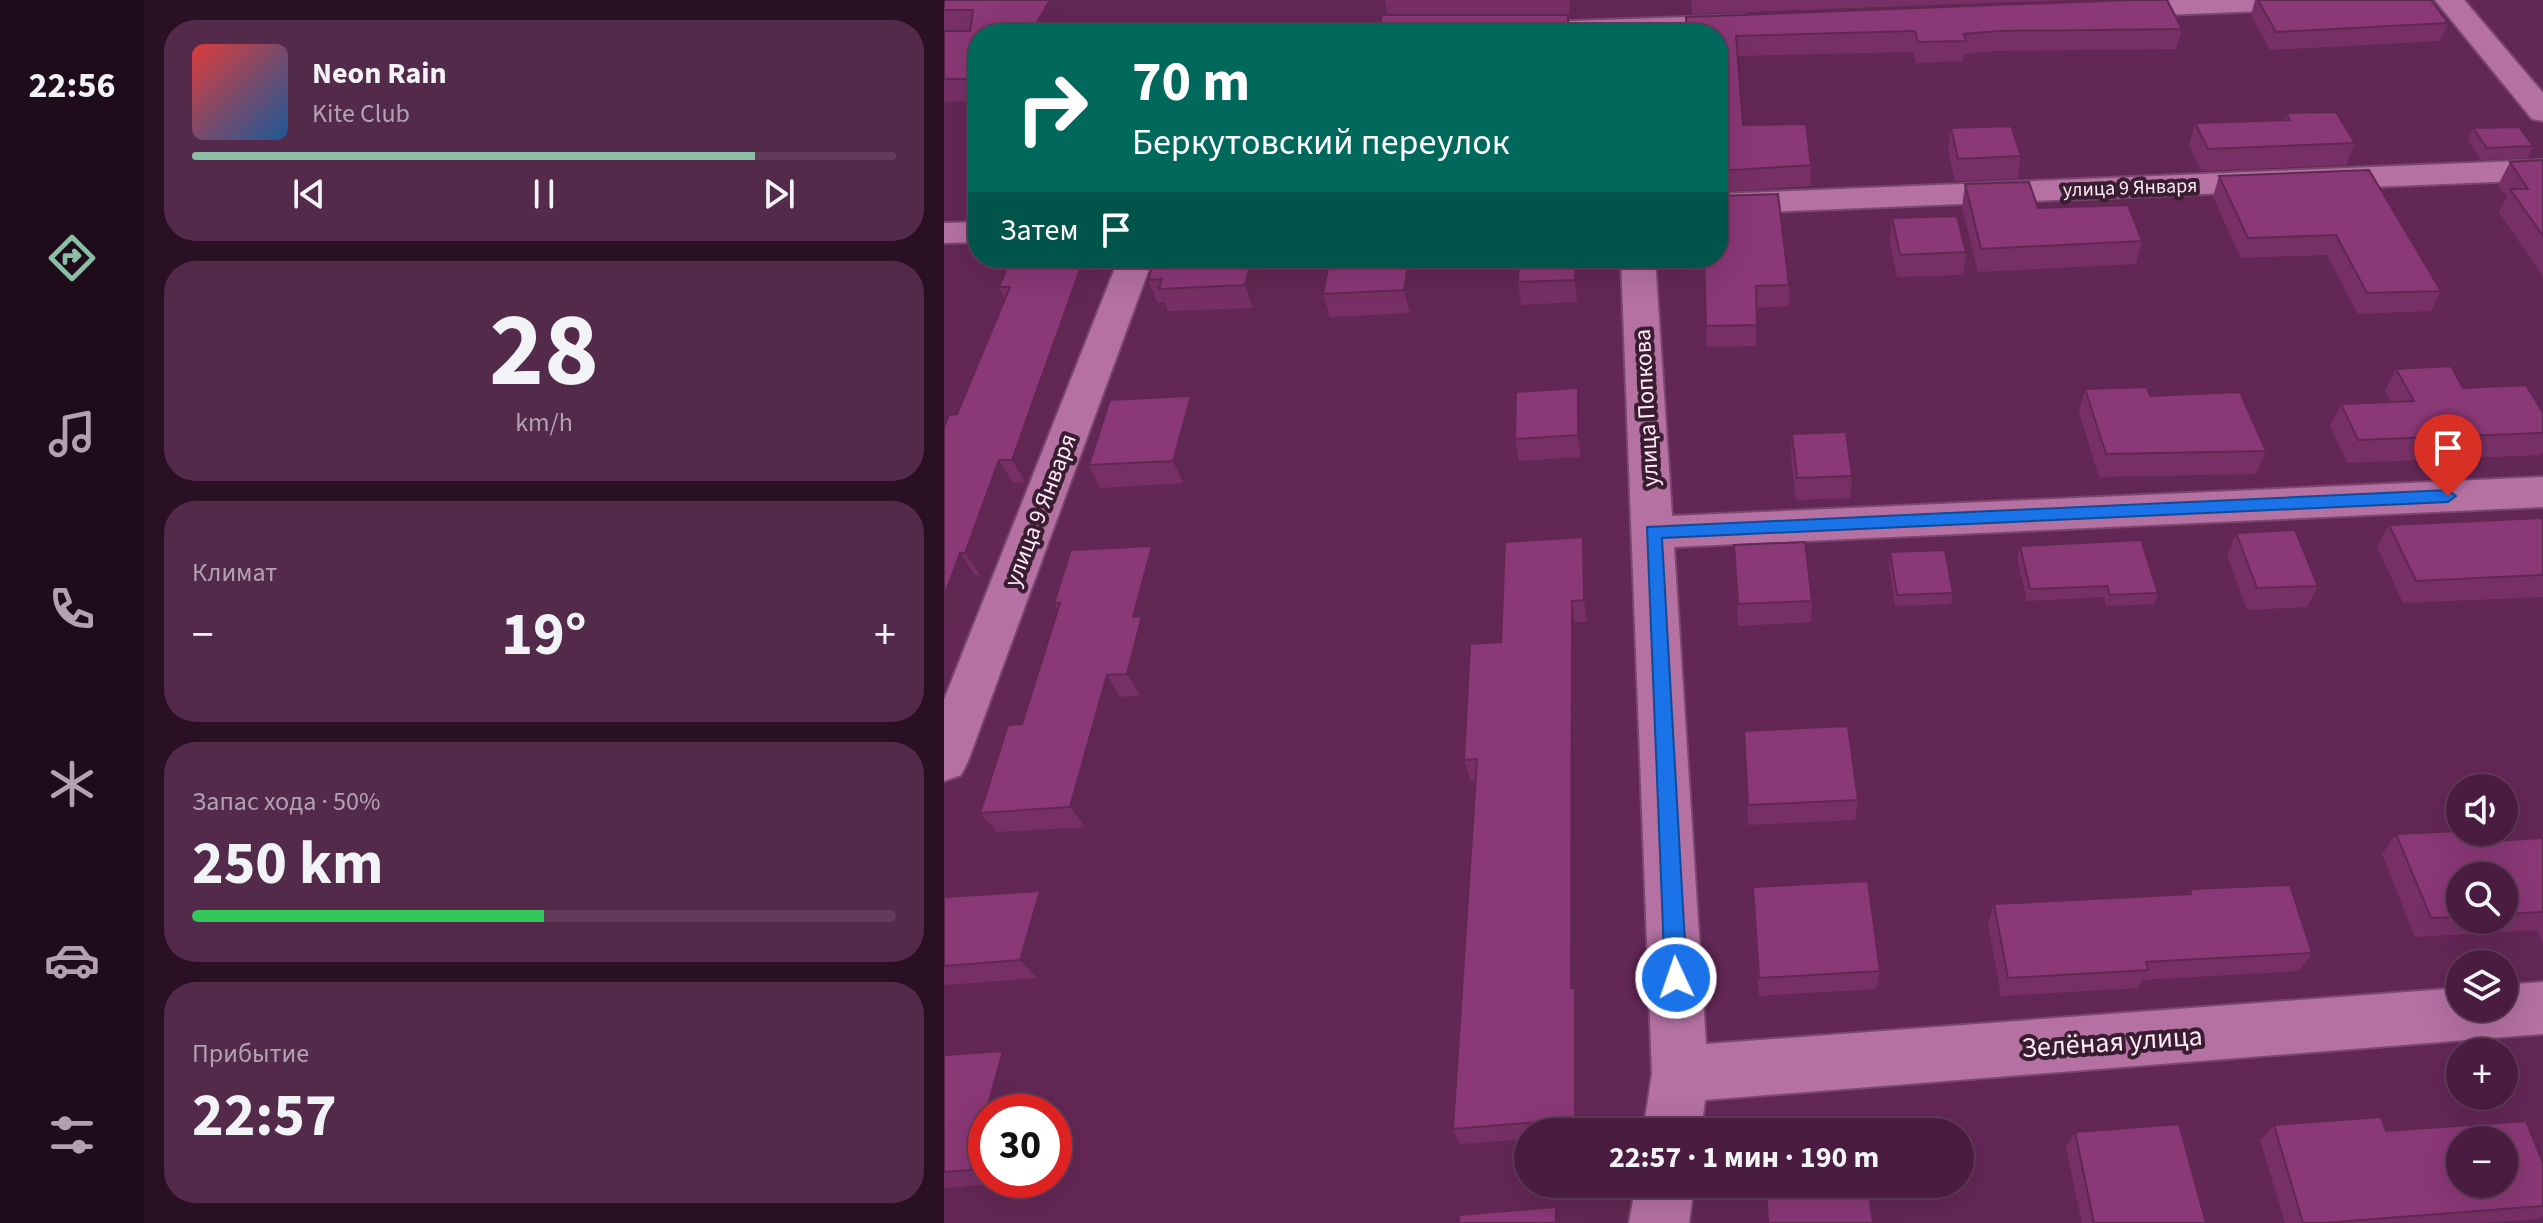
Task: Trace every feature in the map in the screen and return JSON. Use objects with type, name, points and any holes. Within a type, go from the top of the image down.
[{"type":"street","points":[[1623,0],[1624,24]]},
{"type":"street","points":[[2087,10],[2342,0]]},
{"type":"street","points":[[2449,0],[2543,112]]},
{"type":"street","points":[[1728,25],[1767,23]]},
{"type":"street","name":"улица 9 Января","points":[[1728,204],[2543,170]]},
{"type":"street","points":[[944,233],[968,232]]},
{"type":"street","name":"улица 9 Января","points":[[944,761],[1132,268]]},
{"type":"street","name":"улица Попкова","points":[[1639,268],[1680,1074],[1674,1118]]},
{"type":"street","points":[[1653,532],[2543,492]]},
{"type":"street","name":"Зелёная улица","points":[[1680,1074],[2543,1008]]},
{"type":"street","points":[[1659,1223],[1663,1198]]},
{"type":"building","points":[[944,0],[1050,0],[1036,24],[971,24],[973,10],[944,10]]},
{"type":"building","points":[[2167,0],[2182,29],[1999,31],[1964,34],[1966,41],[1918,42],[1915,31],[1736,36],[1743,125],[1806,124],[1811,165],[1728,170],[1728,24],[1686,24],[1686,17]]},
{"type":"building","points":[[2258,0],[2431,0],[2448,23],[2276,32]]},
{"type":"building","points":[[1382,15],[1568,15],[1568,24],[1380,24]]},
{"type":"building","points":[[944,31],[968,31],[968,79],[944,79]]},
{"type":"building","points":[[2336,112],[2355,143],[2208,149],[2195,123],[2290,120],[2286,113]]},
{"type":"building","points":[[2011,126],[2021,156],[1958,159],[1951,128]]},
{"type":"building","points":[[2519,127],[2533,146],[2487,148],[2473,128]]},
{"type":"building","points":[[2543,160],[2543,236],[2510,189],[2528,189],[2510,162]]},
{"type":"building","points":[[2369,170],[2441,291],[2367,293],[2336,235],[2248,238],[2219,176]]},
{"type":"building","points":[[2029,182],[2038,208],[2128,205],[2142,241],[1981,249],[1965,184]]},
{"type":"building","points":[[1778,194],[1789,285],[1756,286],[1757,325],[1706,326],[1704,268],[1728,268],[1728,196]]},
{"type":"building","points":[[1957,216],[1966,252],[1900,255],[1892,218]]},
{"type":"building","points":[[1007,268],[1080,268],[1012,460],[999,460],[965,553],[960,553],[944,597],[944,428],[949,415],[957,414],[1010,287],[999,287]]},
{"type":"building","points":[[1152,268],[1249,268],[1245,285],[1159,289],[1162,279],[1148,280]]},
{"type":"building","points":[[1328,268],[1407,268],[1404,290],[1323,294]]},
{"type":"building","points":[[1519,268],[1575,268],[1575,280],[1518,282]]},
{"type":"building","points":[[2451,366],[2463,388],[2526,385],[2543,413],[2543,433],[2358,440],[2341,404],[2414,401],[2396,369]]},
{"type":"building","points":[[2147,387],[2150,396],[2240,392],[2266,451],[2106,454],[2085,389]]},
{"type":"building","points":[[1578,388],[1578,435],[1515,439],[1516,392]]},
{"type":"building","points":[[1191,396],[1173,461],[1089,465],[1110,400]]},
{"type":"building","points":[[1846,432],[1852,476],[1797,478],[1792,434]]},
{"type":"building","points":[[2543,518],[2543,575],[2416,581],[2389,525]]},
{"type":"building","points":[[2295,530],[2318,586],[2257,588],[2236,533]]},
{"type":"building","points":[[1583,537],[1584,600],[1572,601],[1571,988],[1575,988],[1575,1118],[1514,1118],[1514,1124],[1453,1129],[1477,759],[1464,760],[1470,644],[1501,642],[1505,542]]},
{"type":"building","points":[[2141,540],[2158,593],[2110,595],[2107,586],[2030,589],[2020,546]]},
{"type":"building","points":[[1805,542],[1812,601],[1738,604],[1734,545]]},
{"type":"building","points":[[1152,546],[1133,617],[1142,616],[1127,674],[1107,675],[1070,807],[980,813],[1008,725],[1022,724],[1060,603],[1054,603],[1071,550]]},
{"type":"building","points":[[1945,550],[1953,593],[1897,595],[1890,552]]},
{"type":"building","points":[[1848,726],[1858,800],[1748,805],[1744,731]]},
{"type":"building","points":[[2446,832],[2446,846],[2518,846],[2518,840],[2543,838],[2543,912],[2518,913],[2518,862],[2446,862],[2446,917],[2431,918],[2396,834]]},
{"type":"building","points":[[1868,881],[1880,971],[1759,978],[1753,887]]},
{"type":"building","points":[[2290,885],[2312,953],[2146,962],[2148,970],[2008,978],[1994,904],[2191,894],[2190,889]]},
{"type":"building","points":[[1040,891],[1020,960],[944,966],[944,897]]},
{"type":"building","points":[[1003,1051],[991,1094],[968,1094],[968,1170],[944,1172],[944,1055]]},
{"type":"building","points":[[2381,1117],[2386,1131],[2446,1127],[2446,1198],[2518,1198],[2518,1126],[2456,1126],[2526,1121],[2543,1163],[2543,1206],[2303,1223],[2274,1125]]},
{"type":"building","points":[[2179,1124],[2206,1223],[2094,1223],[2075,1132]]},
{"type":"building","points":[[1767,1198],[1870,1198],[1873,1223],[1768,1223]]},
{"type":"building","points":[[1556,1207],[1556,1223],[1459,1223],[1459,1215]]},
{"type":"route","points":[[1676,978],[1653,532],[2448,496]]}]
